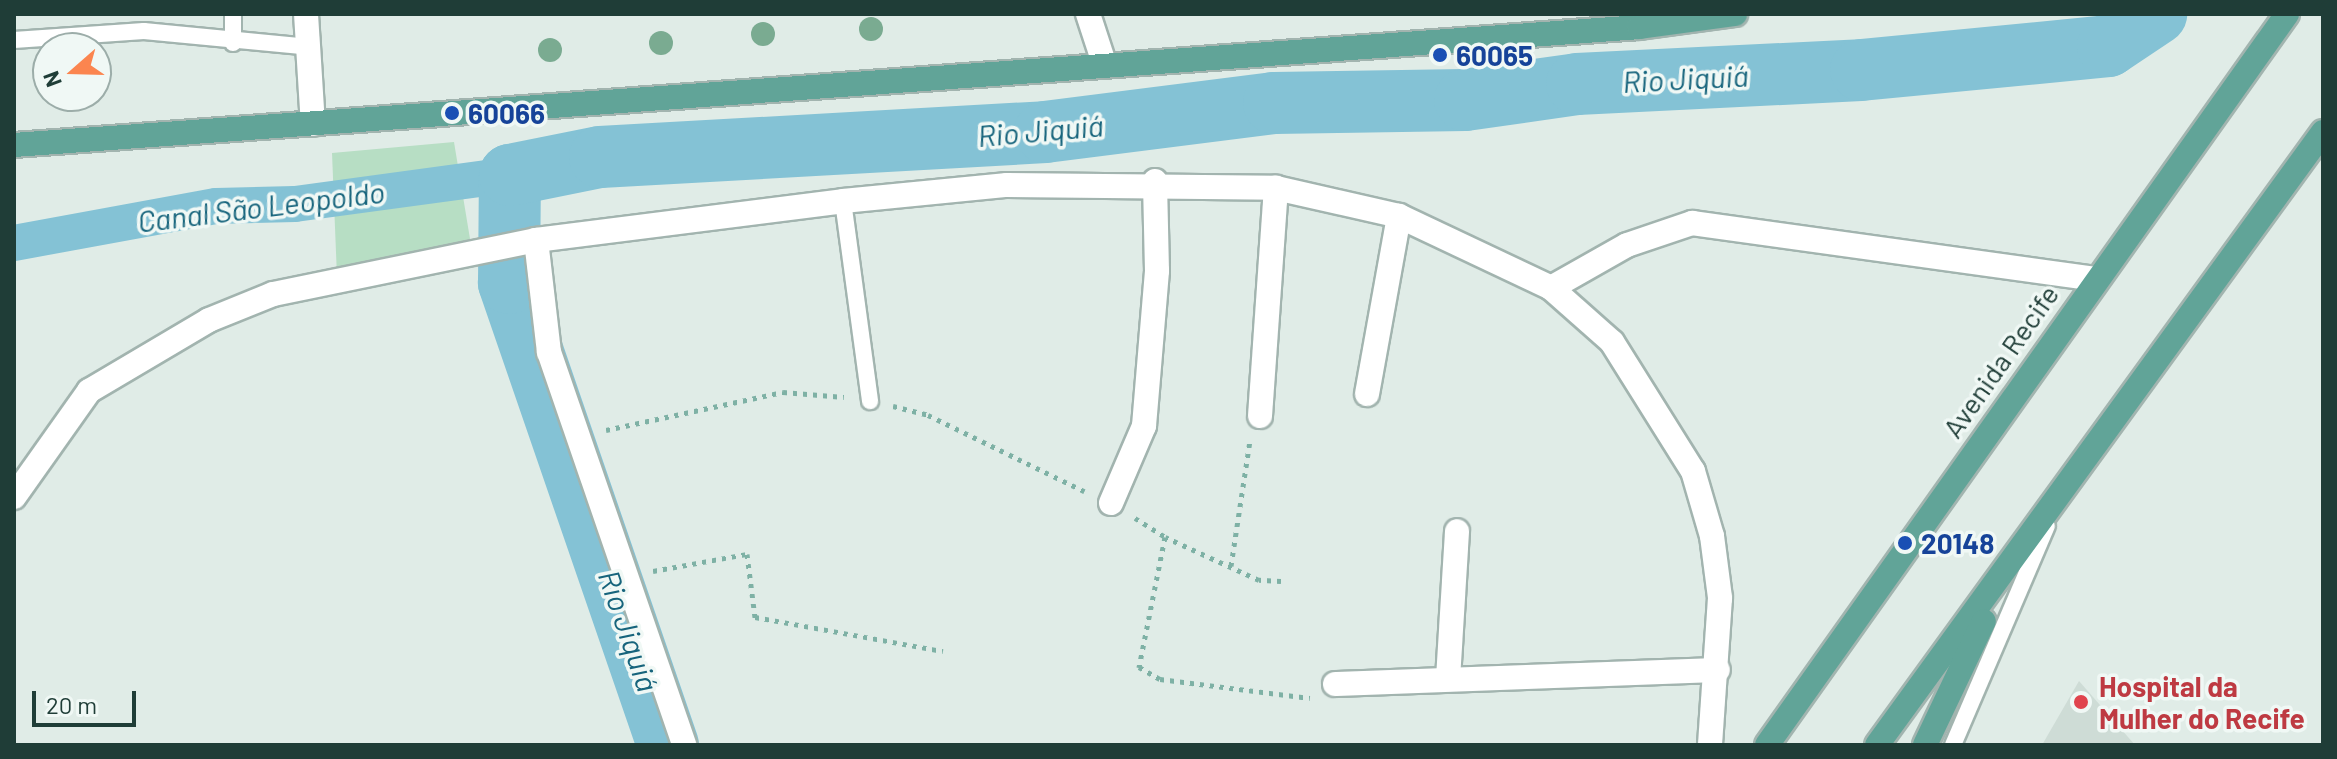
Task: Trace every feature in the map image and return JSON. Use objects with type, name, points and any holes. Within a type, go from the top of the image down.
[{"type":"main road","points":[[14,145],[1104,63],[1562,23],[1735,14]]},
{"type":"main road","name":"Avenida Recife","points":[[1767,745],[2095,279],[2287,14]]},
{"type":"main road","points":[[1877,745],[2059,499],[2323,132]]},
{"type":"main road","points":[[1925,745],[2015,559]]},
{"type":"street","points":[[306,14],[313,124]]},
{"type":"street","points":[[1088,14],[1104,63]]},
{"type":"street","points":[[1111,503],[1144,426],[1157,271],[1155,181]]},
{"type":"street","points":[[14,497],[89,391],[209,320],[273,294],[529,242],[843,201],[1007,185],[1155,181],[1276,188],[1399,216],[1551,288],[1612,342],[1693,471],[1720,598],[1718,670],[1710,745]]},
{"type":"street","points":[[1260,416],[1276,188]]},
{"type":"street","points":[[1367,394],[1399,216]]},
{"type":"street","points":[[1551,288],[1627,245],[1692,223],[2095,279]]},
{"type":"street","points":[[529,242],[549,352],[684,745]]},
{"type":"street","points":[[1448,679],[1457,531]]},
{"type":"street","points":[[1335,684],[1718,670]]},
{"type":"lane","points":[[233,14],[233,43]]},
{"type":"lane","points":[[14,40],[144,31],[233,43],[309,47]]},
{"type":"lane","points":[[843,201],[870,401]]},
{"type":"lane","points":[[1953,745],[2059,499]]},
{"type":"path","points":[[578,436],[783,392],[870,401],[928,415],[1111,503],[1165,537],[1231,566],[1281,581]]},
{"type":"path","points":[[1231,566],[1240,474],[1260,416]]},
{"type":"path","points":[[1165,537],[1139,667],[1160,679],[1312,698],[1335,684]]},
{"type":"path","points":[[625,579],[711,555],[747,554],[755,617],[943,651]]},
{"type":"shaded area","name":"Hospital da Mulher do Recife","points":[[2079,681],[2135,745],[2042,745]]},
{"type":"green space","points":[[454,142],[472,251],[337,277],[332,153]]},
{"type":"waterway","name":"Rio Jiquiá","points":[[668,745],[509,283],[510,175],[600,157],[1045,132],[1274,103],[1465,100],[1577,84],[1861,70],[2108,46],[2156,14]]},
{"type":"waterway","name":"Canal São Leopoldo","points":[[14,243],[216,206],[295,204],[510,175]]},
{"type":"place","name":"60065","points":[[1440,55]]},
{"type":"place","name":"60066","points":[[452,113]]},
{"type":"place","name":"20148","points":[[1905,543]]},
{"type":"place","name":"Hospital da Mulher do Recife","points":[[2081,702]]}]
